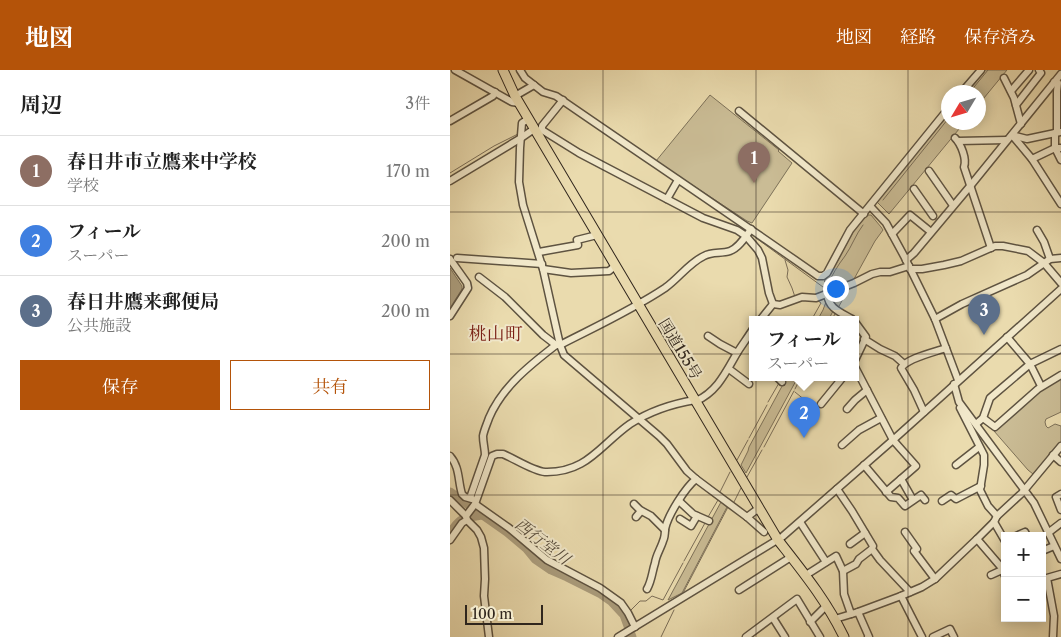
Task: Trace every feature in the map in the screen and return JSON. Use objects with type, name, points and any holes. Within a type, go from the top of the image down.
[{"type":"highway","name":"国道155号","points":[[503,70],[528,119],[537,131],[778,540],[827,605],[844,637]]},
{"type":"street","points":[[455,70],[512,102],[534,85]]},
{"type":"street","points":[[520,70],[525,78],[543,92],[562,100],[818,276],[828,273],[850,230],[941,119]]},
{"type":"street","points":[[968,85],[981,70]]},
{"type":"street","points":[[1011,91],[1029,70]]},
{"type":"street","points":[[1016,105],[1041,73],[1039,70]]},
{"type":"street","points":[[908,265],[914,253],[1061,74]]},
{"type":"street","points":[[1004,78],[1011,91],[1021,124]]},
{"type":"street","points":[[1054,82],[1058,83],[1058,148],[1061,160]]},
{"type":"street","points":[[450,121],[492,96],[495,92]]},
{"type":"street","points":[[450,180],[521,138],[537,131],[562,100]]},
{"type":"street","points":[[739,111],[864,214]]},
{"type":"street","points":[[528,119],[522,123],[519,182],[523,205],[543,266],[558,345],[564,355],[667,444],[696,479],[764,532]]},
{"type":"street","points":[[537,131],[703,218],[737,230],[746,236],[762,258],[773,304]]},
{"type":"street","points":[[991,248],[964,167],[966,162],[956,140],[1040,137],[1058,132]]},
{"type":"street","points":[[1010,137],[1032,159],[1061,204]]},
{"type":"street","points":[[1032,159],[1058,148]]},
{"type":"street","points":[[929,170],[952,204]]},
{"type":"street","points":[[667,199],[678,180]]},
{"type":"street","points":[[914,189],[933,216]]},
{"type":"street","points":[[870,206],[886,223],[935,319],[956,382],[959,406],[984,454],[980,490],[1001,532]]},
{"type":"street","points":[[892,234],[910,215],[931,232]]},
{"type":"street","points":[[473,501],[485,455],[483,437],[486,426],[492,411],[504,392],[522,373],[558,345],[638,305],[671,283],[689,266],[705,255],[731,251],[740,244],[751,229]]},
{"type":"street","points":[[1037,230],[1050,259]]},
{"type":"street","points":[[538,252],[578,245],[577,240],[597,235]]},
{"type":"street","points":[[773,304],[780,305],[802,297],[816,298],[872,274],[890,272],[908,265],[922,269],[961,261],[995,246],[1028,252],[1044,263],[1061,283]]},
{"type":"street","points":[[935,319],[1027,274],[1050,259],[1061,258]]},
{"type":"street","points":[[453,259],[543,266],[571,273],[609,271],[615,266]]},
{"type":"street","points":[[450,316],[468,288],[468,283],[453,259]]},
{"type":"street","points":[[479,277],[505,297],[543,335],[558,345]]},
{"type":"street","points":[[618,637],[778,540],[1061,289]]},
{"type":"street","points":[[827,294],[829,303],[847,316]]},
{"type":"street","points":[[763,316],[773,304]]},
{"type":"street","points":[[859,329],[866,337],[859,351]]},
{"type":"street","points":[[450,540],[467,518],[492,456],[502,454],[545,472],[570,469],[580,465],[595,455],[629,425],[648,413],[666,406],[703,398],[710,393],[729,369],[749,335]]},
{"type":"street","points":[[708,336],[737,353]]},
{"type":"street","points":[[1007,337],[1030,364],[1041,386]]},
{"type":"street","points":[[864,339],[895,356],[904,364]]},
{"type":"street","points":[[904,364],[946,348]]},
{"type":"street","points":[[976,424],[983,418],[990,398],[1030,364],[1061,349]]},
{"type":"street","points":[[904,364],[902,368],[924,412]]},
{"type":"street","points":[[729,369],[749,384]]},
{"type":"street","points":[[859,375],[893,440],[916,466],[886,492]]},
{"type":"street","points":[[983,418],[994,427],[1041,386],[1061,375]]},
{"type":"street","points":[[822,404],[840,381]]},
{"type":"street","points":[[847,408],[867,390]]},
{"type":"street","points":[[959,402],[1034,503],[1061,559]]},
{"type":"street","points":[[842,445],[859,430],[881,418]]},
{"type":"street","points":[[956,464],[979,446]]},
{"type":"street","points":[[835,619],[910,592],[935,579],[978,539],[995,519],[1022,493],[1061,446]]},
{"type":"street","points":[[1053,455],[1061,462]]},
{"type":"street","points":[[450,456],[454,460],[462,494],[465,497],[509,528],[547,560],[600,588],[621,603],[628,613],[634,628]]},
{"type":"street","points":[[864,465],[886,492],[891,497],[898,498],[905,506],[921,495],[925,500]]},
{"type":"street","points":[[647,589],[652,580],[655,561],[663,542],[665,530],[679,501],[696,479]]},
{"type":"street","points":[[901,479],[913,500]]},
{"type":"street","points":[[942,501],[951,495],[956,499],[981,486]]},
{"type":"street","points":[[837,489],[873,546],[872,549],[910,592]]},
{"type":"street","points":[[1061,494],[1056,497],[1061,510]]},
{"type":"street","points":[[450,500],[481,537],[484,548],[484,596],[489,637]]},
{"type":"street","points":[[679,501],[697,516],[709,521]]},
{"type":"street","points":[[634,504],[651,516],[665,530]]},
{"type":"street","points":[[746,517],[759,508]]},
{"type":"street","points":[[636,517],[642,511]]},
{"type":"street","points":[[680,519],[691,526],[697,516]]},
{"type":"street","points":[[800,522],[826,562]]},
{"type":"street","points":[[1048,533],[1061,523]]},
{"type":"street","points":[[905,532],[918,549],[914,551],[935,579]]},
{"type":"street","points":[[850,544],[865,533]]},
{"type":"street","points":[[978,539],[1001,569]]},
{"type":"street","points":[[1046,549],[1054,546]]},
{"type":"street","points":[[843,571],[856,564],[858,559],[872,549]]},
{"type":"street","points":[[806,575],[836,556],[843,571],[844,594],[868,637]]},
{"type":"street","points":[[739,590],[791,557]]},
{"type":"street","points":[[991,575],[1001,573]]},
{"type":"street","points":[[1053,637],[1054,616],[1047,578],[1061,574]]},
{"type":"street","points":[[900,596],[922,637]]},
{"type":"street","points":[[749,636],[797,599],[820,637]]},
{"type":"street","points":[[810,622],[827,605]]},
{"type":"street","points":[[773,618],[785,637]]},
{"type":"street","points":[[933,637],[950,629],[954,637]]},
{"type":"shaded area","points":[[984,70],[1007,70],[986,96],[986,85],[972,85]]},
{"type":"shaded area","points":[[710,95],[779,150],[792,163],[752,223],[656,161]]},
{"type":"shaded area","points":[[941,123],[941,130],[958,130],[889,214],[877,202]]},
{"type":"shaded area","points":[[868,215],[871,215],[883,230],[838,308],[833,311],[830,316],[820,316],[831,288],[824,281],[830,275],[853,232]]},
{"type":"shaded area","points":[[450,268],[462,289],[450,308]]},
{"type":"shaded area","points":[[1061,377],[1061,412],[1046,419],[1045,422],[1048,428],[1055,424],[1061,426],[1061,442],[1033,474],[994,431],[1038,390]]},
{"type":"shaded area","points":[[785,381],[796,381],[746,473],[741,465]]},
{"type":"shaded area","points":[[721,502],[727,507],[682,593],[668,600]]},
{"type":"waterway","points":[[976,85],[988,70]]},
{"type":"waterway","points":[[883,200],[941,128]]},
{"type":"waterway","points":[[450,173],[494,146],[518,134]]},
{"type":"waterway","points":[[756,238],[823,287],[827,286],[863,225]]},
{"type":"waterway","points":[[785,260],[788,270],[787,277],[795,297]]},
{"type":"waterway","points":[[814,316],[821,303],[817,300]]},
{"type":"waterway","points":[[795,389],[799,381]]},
{"type":"waterway","points":[[768,402],[779,383]]},
{"type":"waterway","points":[[764,447],[794,391]]},
{"type":"waterway","points":[[795,392],[806,401],[815,406],[818,405]]},
{"type":"waterway","points":[[749,438],[767,405]]},
{"type":"waterway","points":[[737,460],[748,440]]},
{"type":"waterway","points":[[747,477],[762,450]]},
{"type":"waterway","points":[[721,494],[720,492],[730,472]]},
{"type":"waterway","points":[[734,502],[741,488]]},
{"type":"waterway","name":"西行堂川","points":[[450,492],[507,532],[526,548],[535,559],[551,570],[601,594],[611,601],[624,615],[632,637]]},
{"type":"waterway","points":[[708,517],[718,500]]},
{"type":"waterway","points":[[683,593],[728,507]]},
{"type":"waterway","points":[[450,533],[463,519],[482,515]]},
{"type":"waterway","points":[[684,561],[705,523]]},
{"type":"waterway","points":[[631,610],[640,601],[646,601],[652,596],[663,600],[683,563]]},
{"type":"waterway","points":[[661,637],[674,610]]},
{"type":"place","name":"春日井市立鷹来中学校","points":[[754,183]]},
{"type":"place","name":"春日井鷹来郵便局","points":[[984,335]]},
{"type":"place","name":"フィール","points":[[804,438]]},
{"type":"district","name":"桃山町","points":[[496,334]]}]
